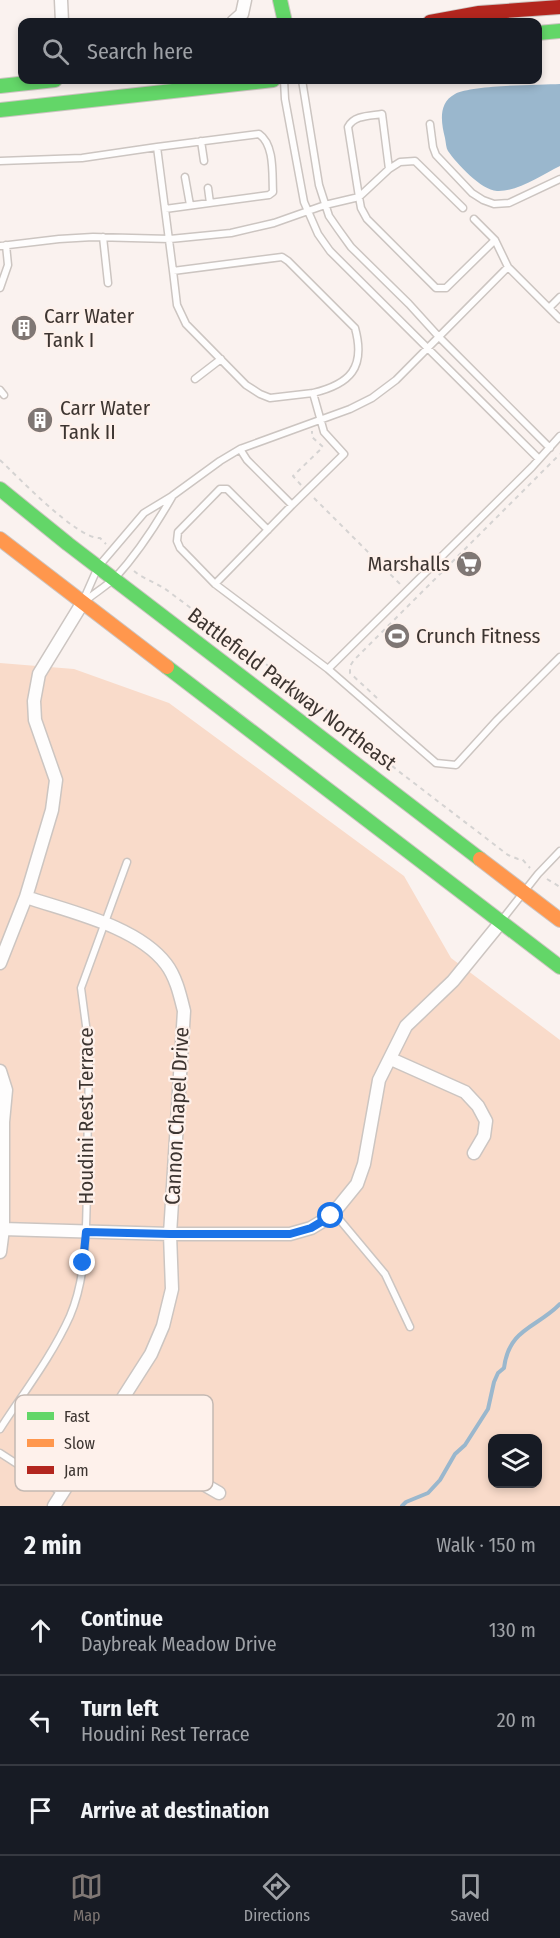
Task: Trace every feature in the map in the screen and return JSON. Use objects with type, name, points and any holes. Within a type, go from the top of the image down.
[{"type":"main road","points":[[280,0],[284,18]]},
{"type":"main road","points":[[452,18],[479,13],[560,7]]},
{"type":"main road","points":[[542,33],[560,31]]},
{"type":"main road","points":[[0,86],[18,84]]},
{"type":"main road","points":[[0,110],[237,84]]},
{"type":"main road","name":"Battlefield Parkway Northeast","points":[[0,489],[113,579],[560,920]]},
{"type":"main road","points":[[0,539],[560,967]]},
{"type":"street","points":[[61,0],[62,18]]},
{"type":"street","points":[[238,18],[242,14],[245,0]]},
{"type":"street","points":[[0,963],[26,897],[52,810],[56,780],[35,720],[34,701],[39,674],[83,602]]},
{"type":"street","name":"Cannon Chapel Drive","points":[[26,897],[120,930],[145,944],[166,965],[179,990],[184,1011],[170,1234],[171,1289],[163,1326],[151,1354],[125,1395]]},
{"type":"street","points":[[3,1229],[170,1234],[290,1234],[311,1228],[333,1213],[357,1184],[364,1164],[379,1080],[406,1026],[453,981],[501,922]]},
{"type":"street","points":[[391,1059],[465,1092],[478,1106],[486,1121],[484,1136],[474,1154]]},
{"type":"street","points":[[0,1071],[6,1090],[2,1122],[3,1229],[0,1252]]},
{"type":"street","points":[[213,1490],[219,1493]]},
{"type":"street","name":"Cannon Chapel Drive","points":[[54,1506],[64,1491]]},
{"type":"lane","points":[[284,84],[287,111],[304,202],[330,251],[539,459]]},
{"type":"lane","points":[[303,84],[319,185],[329,216],[351,247],[410,304],[439,337],[550,448]]},
{"type":"lane","points":[[389,169],[381,114],[351,122],[348,128],[361,208],[367,219],[436,288],[441,290],[446,288],[495,240]]},
{"type":"lane","points":[[430,124],[436,155],[472,193],[483,200],[494,204],[509,203],[560,179]]},
{"type":"lane","points":[[0,161],[82,158],[259,134],[264,137],[271,159],[273,192],[269,195],[165,209]]},
{"type":"lane","points":[[201,141],[204,161]]},
{"type":"lane","points":[[157,147],[177,305],[186,324],[246,385],[270,398],[313,393],[333,388],[345,380],[356,363],[358,341],[355,328],[282,257],[173,271]]},
{"type":"lane","points":[[0,288],[8,265],[3,246],[59,239],[103,237],[170,239],[231,233],[274,223],[325,205],[358,197],[400,162],[416,162],[463,208]]},
{"type":"lane","points":[[185,177],[190,206]]},
{"type":"lane","points":[[208,188],[210,203]]},
{"type":"lane","points":[[474,219],[495,240],[508,267],[560,319]]},
{"type":"lane","points":[[103,237],[108,283]]},
{"type":"lane","points":[[83,602],[98,567],[144,513],[240,449],[350,409],[382,391],[508,267]]},
{"type":"lane","points":[[549,308],[560,297]]},
{"type":"lane","points":[[195,379],[221,359]]},
{"type":"lane","points":[[215,584],[344,454],[324,432],[313,393]]},
{"type":"lane","points":[[328,669],[560,436]]},
{"type":"lane","points":[[240,449],[292,505]]},
{"type":"lane","points":[[268,530],[227,489],[220,489],[178,532],[177,541],[180,548],[215,584],[328,669],[436,763],[456,765],[560,657]]},
{"type":"lane","points":[[83,602],[113,579],[126,564],[156,524],[172,496]]},
{"type":"lane","points":[[501,922],[538,874],[560,851]]},
{"type":"lane","name":"Houdini Rest Terrace","points":[[23,1395],[51,1352],[70,1316],[78,1290],[86,1232],[89,1048],[81,988],[127,862]]},
{"type":"lane","points":[[333,1213],[386,1274],[410,1327]]},
{"type":"lane","name":"Houdini Rest Terrace","points":[[0,1429],[15,1406]]},
{"type":"lane","points":[[0,1453],[15,1463]]},
{"type":"lane","points":[[57,1491],[62,1494]]},
{"type":"path","points":[[310,424],[312,437],[323,447],[293,476],[407,592]]},
{"type":"path","points":[[383,703],[350,673],[350,666],[354,660],[560,454]]},
{"type":"path","points":[[0,460],[53,510],[86,536],[100,538],[112,550]]},
{"type":"path","points":[[126,564],[139,575],[164,588],[318,703],[406,777],[508,855],[518,860],[522,859],[538,874],[560,887]]},
{"type":"shaded area","points":[[0,663],[74,669],[169,703],[404,876],[451,958],[560,1040],[560,1506],[0,1506]]},
{"type":"water","points":[[560,84],[560,166],[521,186],[497,191],[477,181],[448,151],[442,126],[442,113],[446,102],[455,94],[490,87]]},
{"type":"waterway","points":[[402,1506],[428,1493],[440,1480],[455,1454],[465,1445],[488,1409],[494,1382],[498,1373],[504,1368],[512,1344],[525,1330],[560,1304]]},
{"type":"traffic: fast","points":[[280,0],[284,18]]},
{"type":"traffic: fast","points":[[542,33],[560,31]]},
{"type":"traffic: fast","points":[[0,86],[18,84]]},
{"type":"traffic: fast","points":[[0,110],[237,84]]},
{"type":"traffic: fast","points":[[0,489],[68,544],[480,859]]},
{"type":"traffic: fast","points":[[167,667],[560,967]]},
{"type":"traffic: slow","points":[[0,539],[167,667]]},
{"type":"traffic: slow","points":[[480,859],[560,920]]},
{"type":"traffic: jam","points":[[452,18],[479,13],[560,7]]},
{"type":"place","name":"Carr Water Tank I","points":[[24,328]]},
{"type":"place","name":"Carr Water Tank II","points":[[40,420]]},
{"type":"place","name":"Marshalls","points":[[469,564]]},
{"type":"place","name":"Crunch Fitness","points":[[397,636]]},
{"type":"route","points":[[83,1263],[86,1232],[290,1234],[311,1228],[331,1216]]}]
